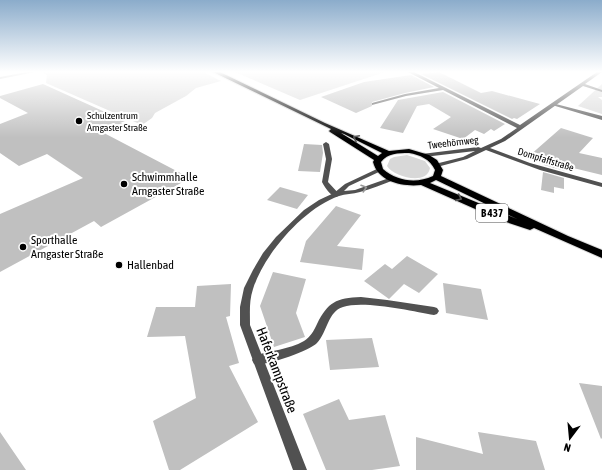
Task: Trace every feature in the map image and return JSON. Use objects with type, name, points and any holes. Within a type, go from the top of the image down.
[{"type":"main road","points":[[260,94],[388,153]]},
{"type":"main road","points":[[323,124],[339,136],[378,159]]},
{"type":"main road","points":[[409,151],[424,155],[437,165],[439,172],[436,177],[423,183],[408,183],[392,179],[379,170],[377,164],[378,159],[388,153],[409,151]]},
{"type":"main road","name":"B 437","points":[[436,177],[564,238],[602,254]]},
{"type":"main road","name":"B 437","points":[[423,183],[503,218],[564,238]]},
{"type":"street","points":[[374,104],[412,94]]},
{"type":"street","points":[[454,94],[522,128]]},
{"type":"street","name":"Tweehörnweg","points":[[437,165],[465,158],[503,140],[569,94]]},
{"type":"street","points":[[554,104],[602,118]]},
{"type":"street","points":[[326,144],[329,160],[325,182],[336,195]]},
{"type":"street","name":"Tweehörnweg","points":[[424,155],[485,148]]},
{"type":"street","name":"Dompfaffstraße","points":[[485,148],[545,171],[602,185]]},
{"type":"street","name":"Haferkampstraße","points":[[336,195],[347,185],[379,170]]},
{"type":"street","name":"Haferkampstraße","points":[[300,470],[245,325],[245,304],[250,285],[277,241],[295,220],[316,204],[336,195],[356,191],[392,179]]},
{"type":"street","points":[[258,360],[303,347],[313,340],[331,309],[339,303],[354,301],[434,311]]},
{"type":"shaded area","points":[[71,94],[189,94],[155,113],[152,118],[142,125]]},
{"type":"shaded area","points":[[286,94],[318,94],[300,100]]},
{"type":"shaded area","points":[[591,94],[602,94],[602,97],[598,97],[602,100],[602,114],[578,106]]},
{"type":"shaded area","points":[[407,155],[425,161],[430,168],[428,174],[423,177],[410,178],[396,173],[387,166],[390,159]]},
{"type":"building","points":[[7,94],[65,94],[125,121],[120,123],[125,125],[104,133],[190,178],[101,227],[94,221],[0,272],[0,214],[83,178],[47,154],[19,166],[0,153],[0,124],[28,113],[0,98],[0,96]]},
{"type":"building","points":[[330,94],[402,94],[372,102],[372,106],[356,113],[321,97]]},
{"type":"building","points":[[432,94],[447,94],[505,124],[494,131],[491,129],[484,134],[475,130],[463,139],[433,129],[451,117],[429,104],[417,106],[403,133],[380,128],[398,100]]},
{"type":"building","points":[[461,94],[503,94],[540,104],[517,119],[512,119]]},
{"type":"building","points":[[561,128],[593,138],[579,153],[602,158],[602,175],[565,166],[565,171],[544,165],[545,160],[529,156]]},
{"type":"building","points":[[304,144],[322,145],[323,153],[320,172],[298,171]]},
{"type":"building","points":[[543,172],[564,178],[564,189],[554,187],[554,193],[541,190]]},
{"type":"building","points":[[280,187],[308,195],[297,209],[267,200]]},
{"type":"building","points":[[336,206],[361,215],[337,246],[364,249],[362,270],[300,262],[306,241]]},
{"type":"building","points":[[407,256],[438,274],[419,293],[404,284],[389,299],[364,281],[385,264],[392,269]]},
{"type":"building","points":[[273,272],[306,279],[296,313],[305,337],[274,347],[260,306]]},
{"type":"building","points":[[443,283],[481,289],[488,320],[446,313]]},
{"type":"building","points":[[231,284],[230,316],[226,317],[239,363],[229,366],[258,422],[180,470],[169,470],[153,421],[196,398],[185,336],[147,337],[156,307],[195,307],[197,286]]},
{"type":"building","points":[[372,338],[379,367],[330,370],[326,340]]},
{"type":"building","points":[[579,383],[602,386],[601,439]]},
{"type":"building","points":[[339,399],[349,420],[385,415],[400,466],[372,470],[326,470],[303,414]]},
{"type":"building","points":[[0,432],[26,470],[0,470]]},
{"type":"building","points":[[478,432],[536,441],[545,470],[416,470],[416,437],[483,454]]},
{"type":"place","name":"Schulzentrum Arngaster Straße","points":[[79,121]]},
{"type":"place","name":"Schwimmhalle Arngaster Straße","points":[[124,184]]},
{"type":"place","name":"Sporthalle Arngaster Straße","points":[[23,247]]},
{"type":"place","name":"Hallenbad","points":[[119,265]]}]
